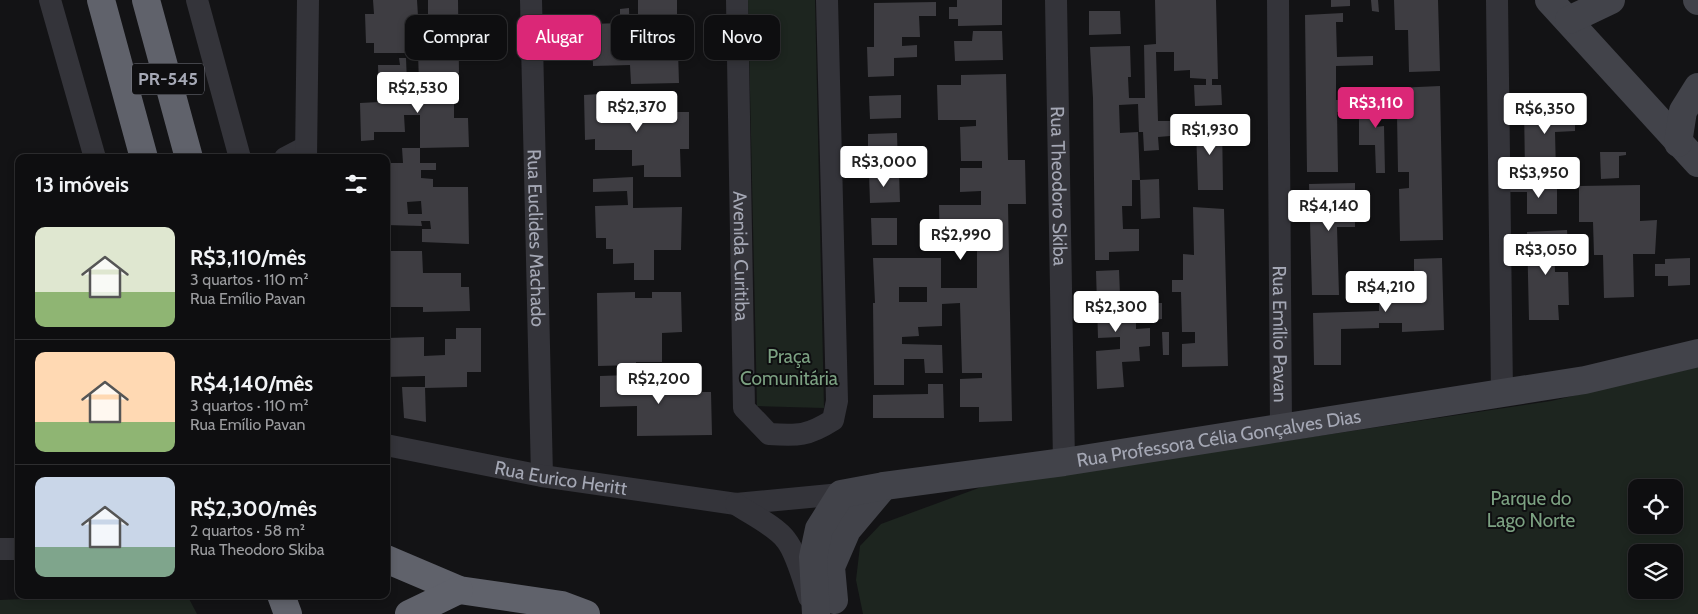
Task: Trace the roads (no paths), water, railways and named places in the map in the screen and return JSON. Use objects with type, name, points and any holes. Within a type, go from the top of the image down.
[{"type":"highway","points":[[88,0],[126,92]]},
{"type":"highway","name":"PR-545","points":[[101,0],[143,154]]},
{"type":"highway","name":"PR-545","points":[[146,0],[188,154]]},
{"type":"highway","points":[[390,561],[459,590],[562,606],[586,614]]},
{"type":"highway","points":[[409,614],[459,590]]},
{"type":"highway","points":[[282,599],[288,614]]},
{"type":"street","points":[[50,0],[94,154]]},
{"type":"street","points":[[197,0],[239,154]]},
{"type":"street","points":[[306,152],[308,0]]},
{"type":"street","name":"Rua Euclides Machado","points":[[531,0],[542,476]]},
{"type":"street","name":"Avenida Curitiba","points":[[736,0],[744,408],[769,434],[792,436],[815,431],[833,420],[837,400],[827,0]]},
{"type":"street","name":"Rua Theodoro Skiba","points":[[1056,0],[1064,462]]},
{"type":"street","name":"Rua Emílio Pavan","points":[[1278,0],[1281,428]]},
{"type":"street","points":[[1497,0],[1502,393]]},
{"type":"street","points":[[1549,0],[1698,163]]},
{"type":"street","points":[[1569,20],[1611,0]]},
{"type":"street","points":[[1678,143],[1683,111],[1698,87]]},
{"type":"street","name":"Rua Professora Célia Gonçalves Dias","points":[[736,504],[841,494],[884,486],[1064,462],[1585,380],[1698,354]]},
{"type":"street","name":"Rua Eurico Heritt","points":[[390,446],[542,476],[736,504]]},
{"type":"street","points":[[835,614],[831,567],[846,530],[884,486]]},
{"type":"street","points":[[815,614],[813,557],[819,529],[841,494]]},
{"type":"street","points":[[736,504],[774,529],[786,540],[800,568],[815,614]]},
{"type":"street","points":[[0,549],[15,549]]},
{"type":"park label","name":"Praça Comunitária","points":[[789,367]]},
{"type":"park label","name":"Parque do Lago Norte","points":[[1531,509]]}]
